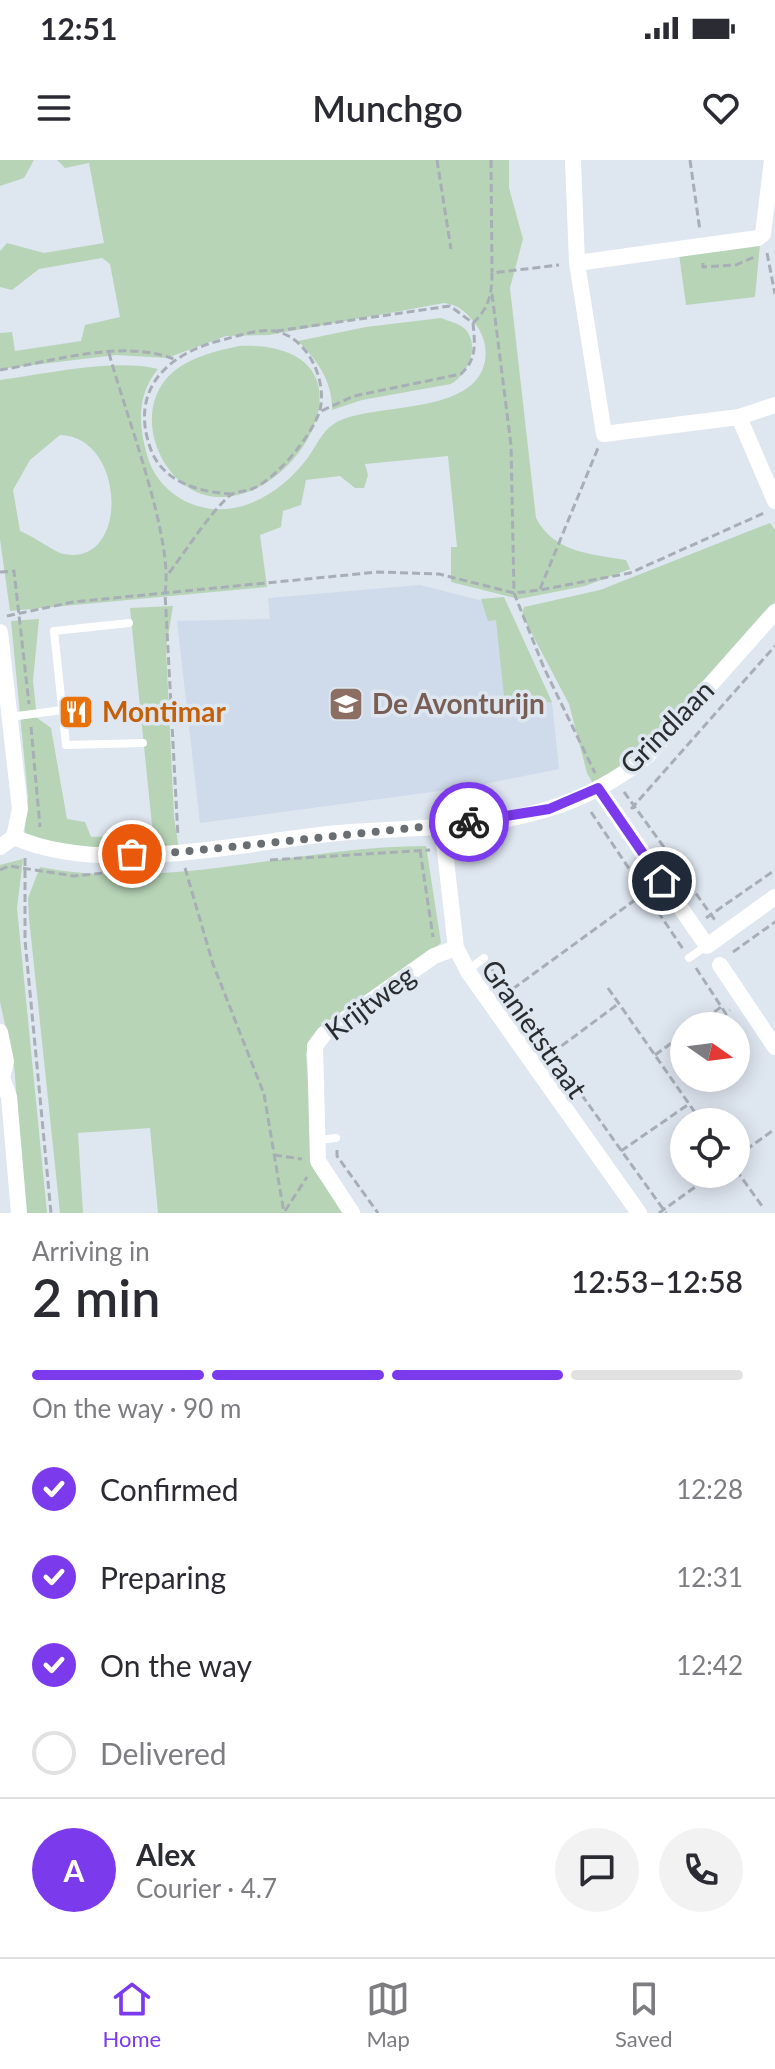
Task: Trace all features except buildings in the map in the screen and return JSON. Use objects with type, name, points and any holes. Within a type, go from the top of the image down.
[{"type":"street","points":[[573,160],[577,263],[604,434],[739,417],[775,405]]},
{"type":"street","points":[[577,263],[758,238],[763,234],[772,160]]},
{"type":"street","points":[[739,417],[775,501]]},
{"type":"street","name":"Grindlaan","points":[[14,843],[108,855],[181,852],[335,833],[442,825],[549,809],[602,786],[648,755],[775,612]]},
{"type":"street","points":[[0,632],[20,809],[14,843]]},
{"type":"street","points":[[602,786],[618,818],[707,946],[775,897]]},
{"type":"street","name":"Granietstraat","points":[[442,825],[456,948],[491,1005],[639,1213]]},
{"type":"street","name":"Krijtweg","points":[[318,1161],[315,1046],[324,1034],[439,954],[456,948]]},
{"type":"street","points":[[723,960],[743,1001],[775,1047]]},
{"type":"street","points":[[0,1032],[6,1061],[1,1078],[9,1097],[19,1213]]},
{"type":"street","points":[[318,1161],[352,1213]]},
{"type":"lane","points":[[129,623],[54,631],[66,745],[143,743]]},
{"type":"lane","points":[[10,717],[62,710]]},
{"type":"lane","points":[[661,879],[676,865]]},
{"type":"lane","points":[[689,958],[707,946]]},
{"type":"lane","points":[[468,970],[484,958]]},
{"type":"lane","points":[[317,1140],[336,1138]]},
{"type":"path","points":[[437,160],[451,249]]},
{"type":"path","points":[[491,160],[492,294],[511,445],[514,593],[544,668],[602,786]]},
{"type":"path","points":[[690,160],[700,246]]},
{"type":"path","points":[[763,234],[775,294]]},
{"type":"path","points":[[492,273],[577,263]]},
{"type":"path","points":[[473,323],[483,313],[492,294]]},
{"type":"path","points":[[275,331],[291,339],[317,368],[322,386],[319,412],[282,469],[253,489],[231,494],[191,488],[168,474],[155,460],[144,431],[145,411],[149,392],[174,359],[217,341],[275,331],[450,306],[473,323],[475,345],[471,364],[461,374],[354,396],[319,412]]},
{"type":"path","points":[[0,370],[109,353],[143,351],[174,359]]},
{"type":"path","points":[[109,353],[156,516],[168,573],[165,593],[176,827],[181,852],[213,964],[264,1094],[284,1213]]},
{"type":"path","points":[[540,590],[604,434]]},
{"type":"path","points":[[168,573],[231,494]]},
{"type":"path","points":[[0,617],[73,602],[378,572],[439,574],[514,593],[540,590],[630,573],[775,509]]},
{"type":"path","name":"Grindlaan","points":[[601,828],[635,806],[775,646]]},
{"type":"path","points":[[580,796],[726,1014],[743,1001]]},
{"type":"path","points":[[14,843],[24,868],[25,940],[51,1213]]},
{"type":"path","points":[[420,850],[428,924],[439,954]]},
{"type":"path","points":[[694,927],[775,870]]},
{"type":"path","points":[[491,1005],[661,879]]},
{"type":"path","points":[[723,960],[775,922]]},
{"type":"path","name":"Granietstraat","points":[[484,958],[663,1212]]},
{"type":"path","points":[[608,988],[692,1108]]},
{"type":"path","points":[[552,1053],[618,1004]]},
{"type":"path","points":[[714,1012],[721,1007]]},
{"type":"path","points":[[655,1055],[670,1044]]},
{"type":"path","points":[[621,1151],[689,1104]]},
{"type":"path","points":[[750,1147],[775,1129]]},
{"type":"path","points":[[336,1138],[337,1156],[378,1213]]},
{"type":"path","points":[[274,1155],[318,1161],[284,1213]]},
{"type":"path","points":[[663,1212],[695,1188]]},
{"type":"path","points":[[749,1188],[762,1206]]},
{"type":"shaded area","name":"De Avonturijn","points":[[420,585],[495,604],[505,706],[552,702],[559,769],[469,787],[200,823],[177,621],[270,619],[268,598]]},
{"type":"green space","points":[[0,160],[34,160],[24,178],[0,186]]},
{"type":"green space","points":[[57,160],[509,160],[509,188],[523,239],[510,288],[536,518],[544,530],[563,545],[626,560],[630,569],[585,586],[519,599],[451,582],[451,547],[457,547],[448,456],[365,464],[368,475],[364,488],[355,488],[340,476],[306,480],[301,505],[283,511],[281,527],[260,535],[267,587],[10,611],[0,539],[0,380],[101,366],[158,369],[146,389],[141,410],[144,443],[153,471],[169,490],[189,503],[222,509],[254,502],[283,484],[335,423],[359,415],[446,398],[464,390],[478,378],[485,361],[484,342],[477,326],[463,310],[444,303],[269,335],[226,336],[167,358],[116,355],[0,369],[0,333],[12,332],[15,351],[81,341],[85,325],[120,317],[110,264],[102,258],[39,269],[12,290],[0,287],[0,251],[7,243],[44,253],[104,243],[89,163],[65,168]],"holes":[[[60,435],[82,441],[98,456],[108,477],[112,500],[109,522],[100,541],[85,553],[64,554],[20,531],[13,490],[30,460]]]},
{"type":"green space","points":[[760,244],[755,297],[686,305],[679,254]]},
{"type":"green space","points":[[441,318],[463,327],[470,336],[470,360],[457,380],[451,384],[362,400],[332,410],[330,390],[322,372],[298,341],[366,327]]},
{"type":"green space","points":[[239,346],[284,351],[310,368],[319,392],[316,421],[301,449],[278,474],[249,491],[217,497],[197,492],[181,482],[167,467],[152,429],[153,408],[159,389],[179,367],[204,355]]},
{"type":"green space","points":[[770,523],[775,530],[775,602],[648,753],[595,787],[587,773],[569,704],[522,615],[524,607],[600,590]]},
{"type":"green space","points":[[504,597],[552,702],[505,706],[496,620],[488,621],[481,599]]},
{"type":"green space","points":[[173,606],[166,648],[174,817],[179,850],[102,851],[24,837],[28,797],[11,621],[39,619],[33,681],[37,718],[51,728],[67,819],[85,822],[91,837],[153,835],[130,608]]},
{"type":"green space","points":[[426,846],[441,943],[308,1046],[306,1054],[315,1168],[342,1213],[158,1213],[150,1128],[78,1133],[83,1213],[60,1213],[29,918],[28,898],[40,867],[88,873],[136,874],[233,866],[378,848]]},
{"type":"green space","points":[[23,859],[17,908],[47,1213],[26,1213],[14,1065],[0,1002],[0,865]]},
{"type":"way so far","points":[[132,854],[181,852],[335,833],[469,822]]},
{"type":"place","name":"De Avonturijn","points":[[346,704]]},
{"type":"place","name":"Montimar","points":[[76,712]]},
{"type":"route","points":[[469,822],[549,809],[598,788],[662,881]]}]
